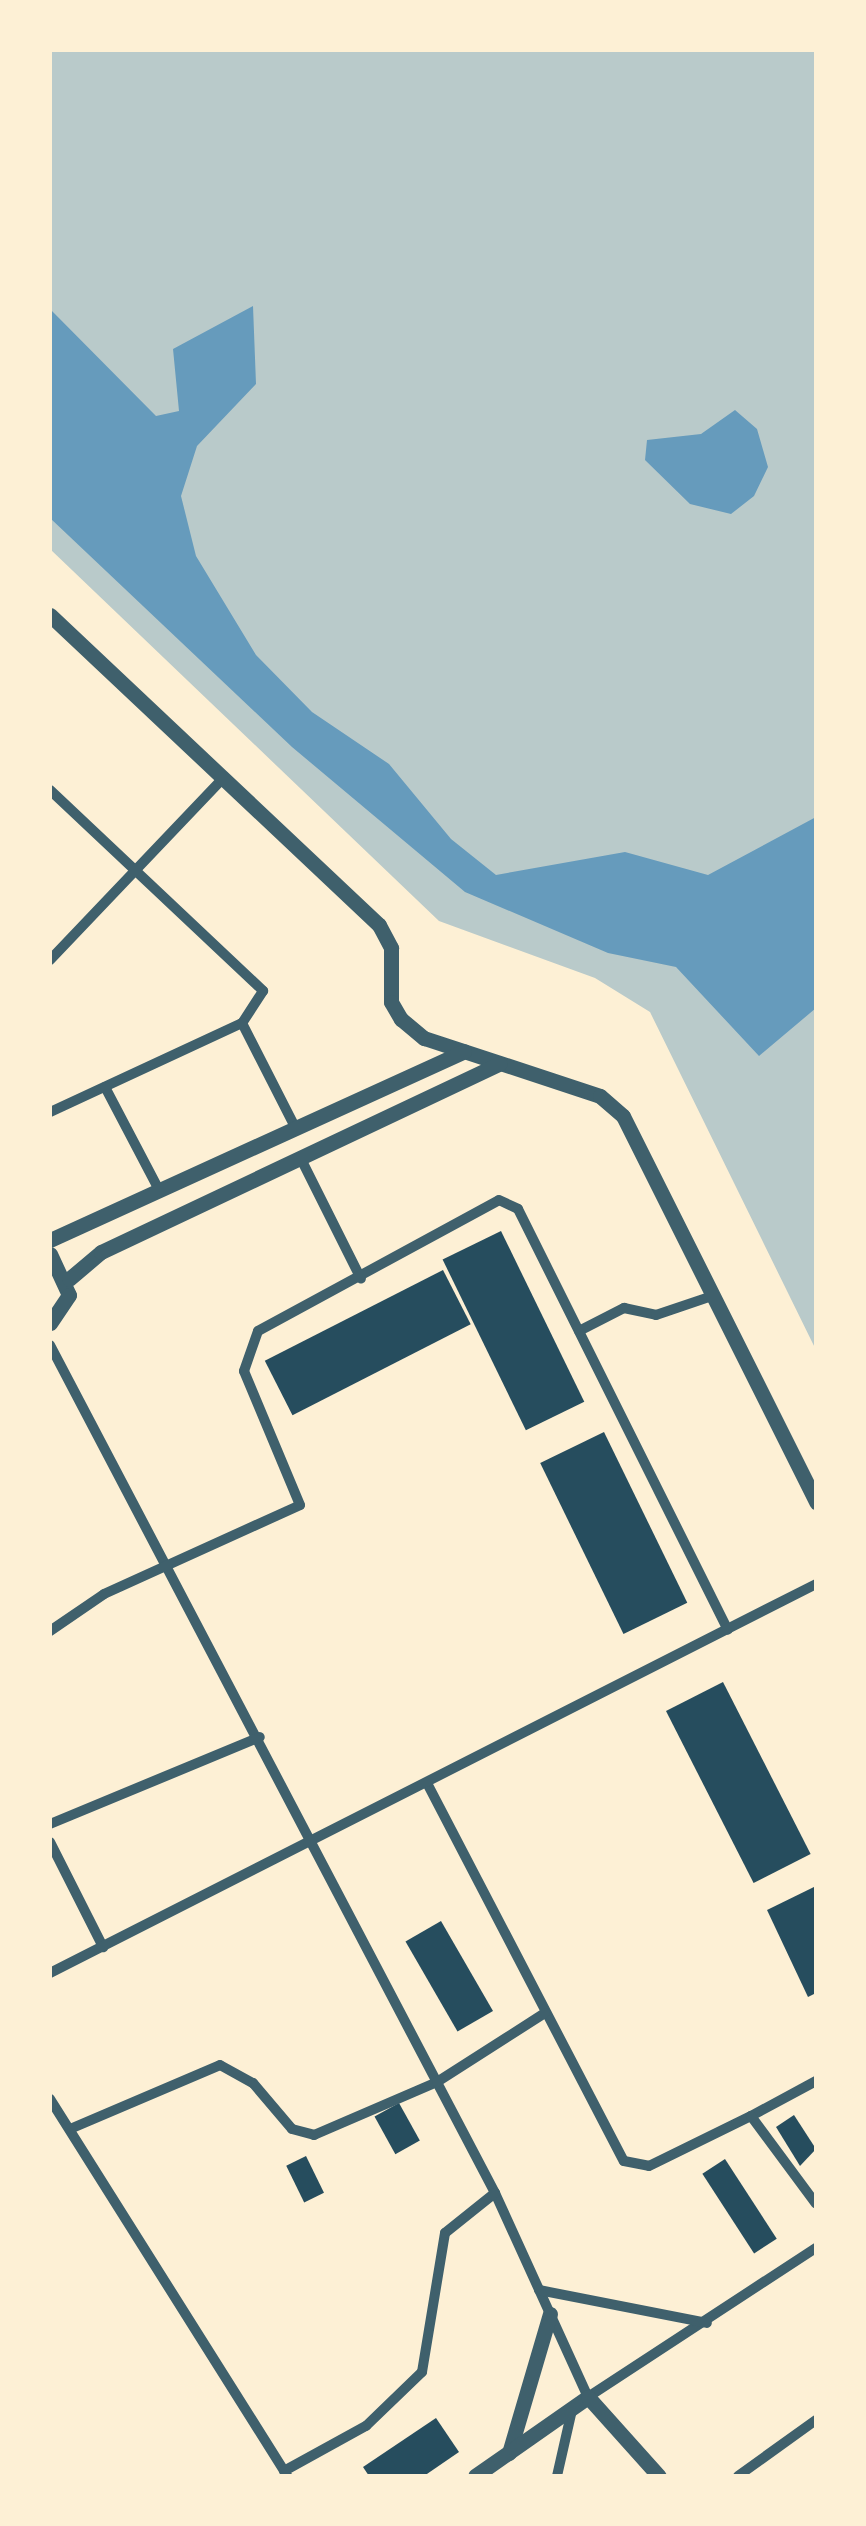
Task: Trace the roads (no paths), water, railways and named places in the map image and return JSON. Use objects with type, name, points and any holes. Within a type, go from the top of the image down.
[{"type":"street","points":[[50,615],[379,925],[392,948],[392,1002],[401,1019],[424,1038],[600,1096],[624,1116],[816,1502]]},
{"type":"street","points":[[50,960],[224,777]]},
{"type":"street","points":[[50,790],[264,991],[242,1022],[50,1112]]},
{"type":"street","points":[[242,1022],[294,1125]]},
{"type":"street","points":[[50,1240],[294,1125],[464,1051]]},
{"type":"street","points":[[68,1279],[165,1220],[500,1064]]},
{"type":"street","points":[[105,1087],[158,1190]]},
{"type":"street","points":[[300,1157],[361,1279]]},
{"type":"street","points":[[50,1631],[170,1562],[300,1506],[244,1370],[246,1353],[270,1322],[361,1279],[500,1200],[518,1210],[728,1630]]},
{"type":"street","points":[[50,1254],[68,1279],[64,1309],[50,1323]]},
{"type":"street","points":[[579,1331],[624,1308],[656,1315],[716,1296]]},
{"type":"street","points":[[50,1345],[170,1562],[495,2193],[588,2397],[657,2475]]},
{"type":"street","points":[[50,1973],[312,1844],[816,1584]]},
{"type":"street","points":[[50,1824],[260,1738]]},
{"type":"street","points":[[428,1785],[624,2161],[649,2166],[816,2082]]},
{"type":"street","points":[[50,1842],[103,1947]]},
{"type":"street","points":[[70,2129],[220,2065],[253,2083],[292,2129],[314,2135],[438,2082],[545,2013]]},
{"type":"street","points":[[50,2099],[286,2474],[366,2426],[422,2372],[445,2234],[495,2193]]},
{"type":"street","points":[[751,2116],[816,2204]]},
{"type":"street","points":[[475,2476],[588,2397],[708,2324],[816,2248]]},
{"type":"street","points":[[539,2290],[708,2324]]},
{"type":"street","points":[[509,2453],[550,2314]]},
{"type":"street","points":[[557,2476],[572,2410]]},
{"type":"street","points":[[738,2476],[816,2420]]},
{"type":"water","points":[[253,306],[256,384],[197,446],[181,496],[196,556],[256,655],[312,712],[389,764],[451,839],[496,875],[625,852],[708,875],[816,817],[816,1008],[759,1056],[676,967],[608,953],[465,892],[292,747],[50,518],[50,309],[156,416],[179,411],[173,349]]},
{"type":"water","points":[[735,410],[757,429],[768,467],[754,496],[731,514],[690,504],[645,460],[647,440],[701,434]]}]
